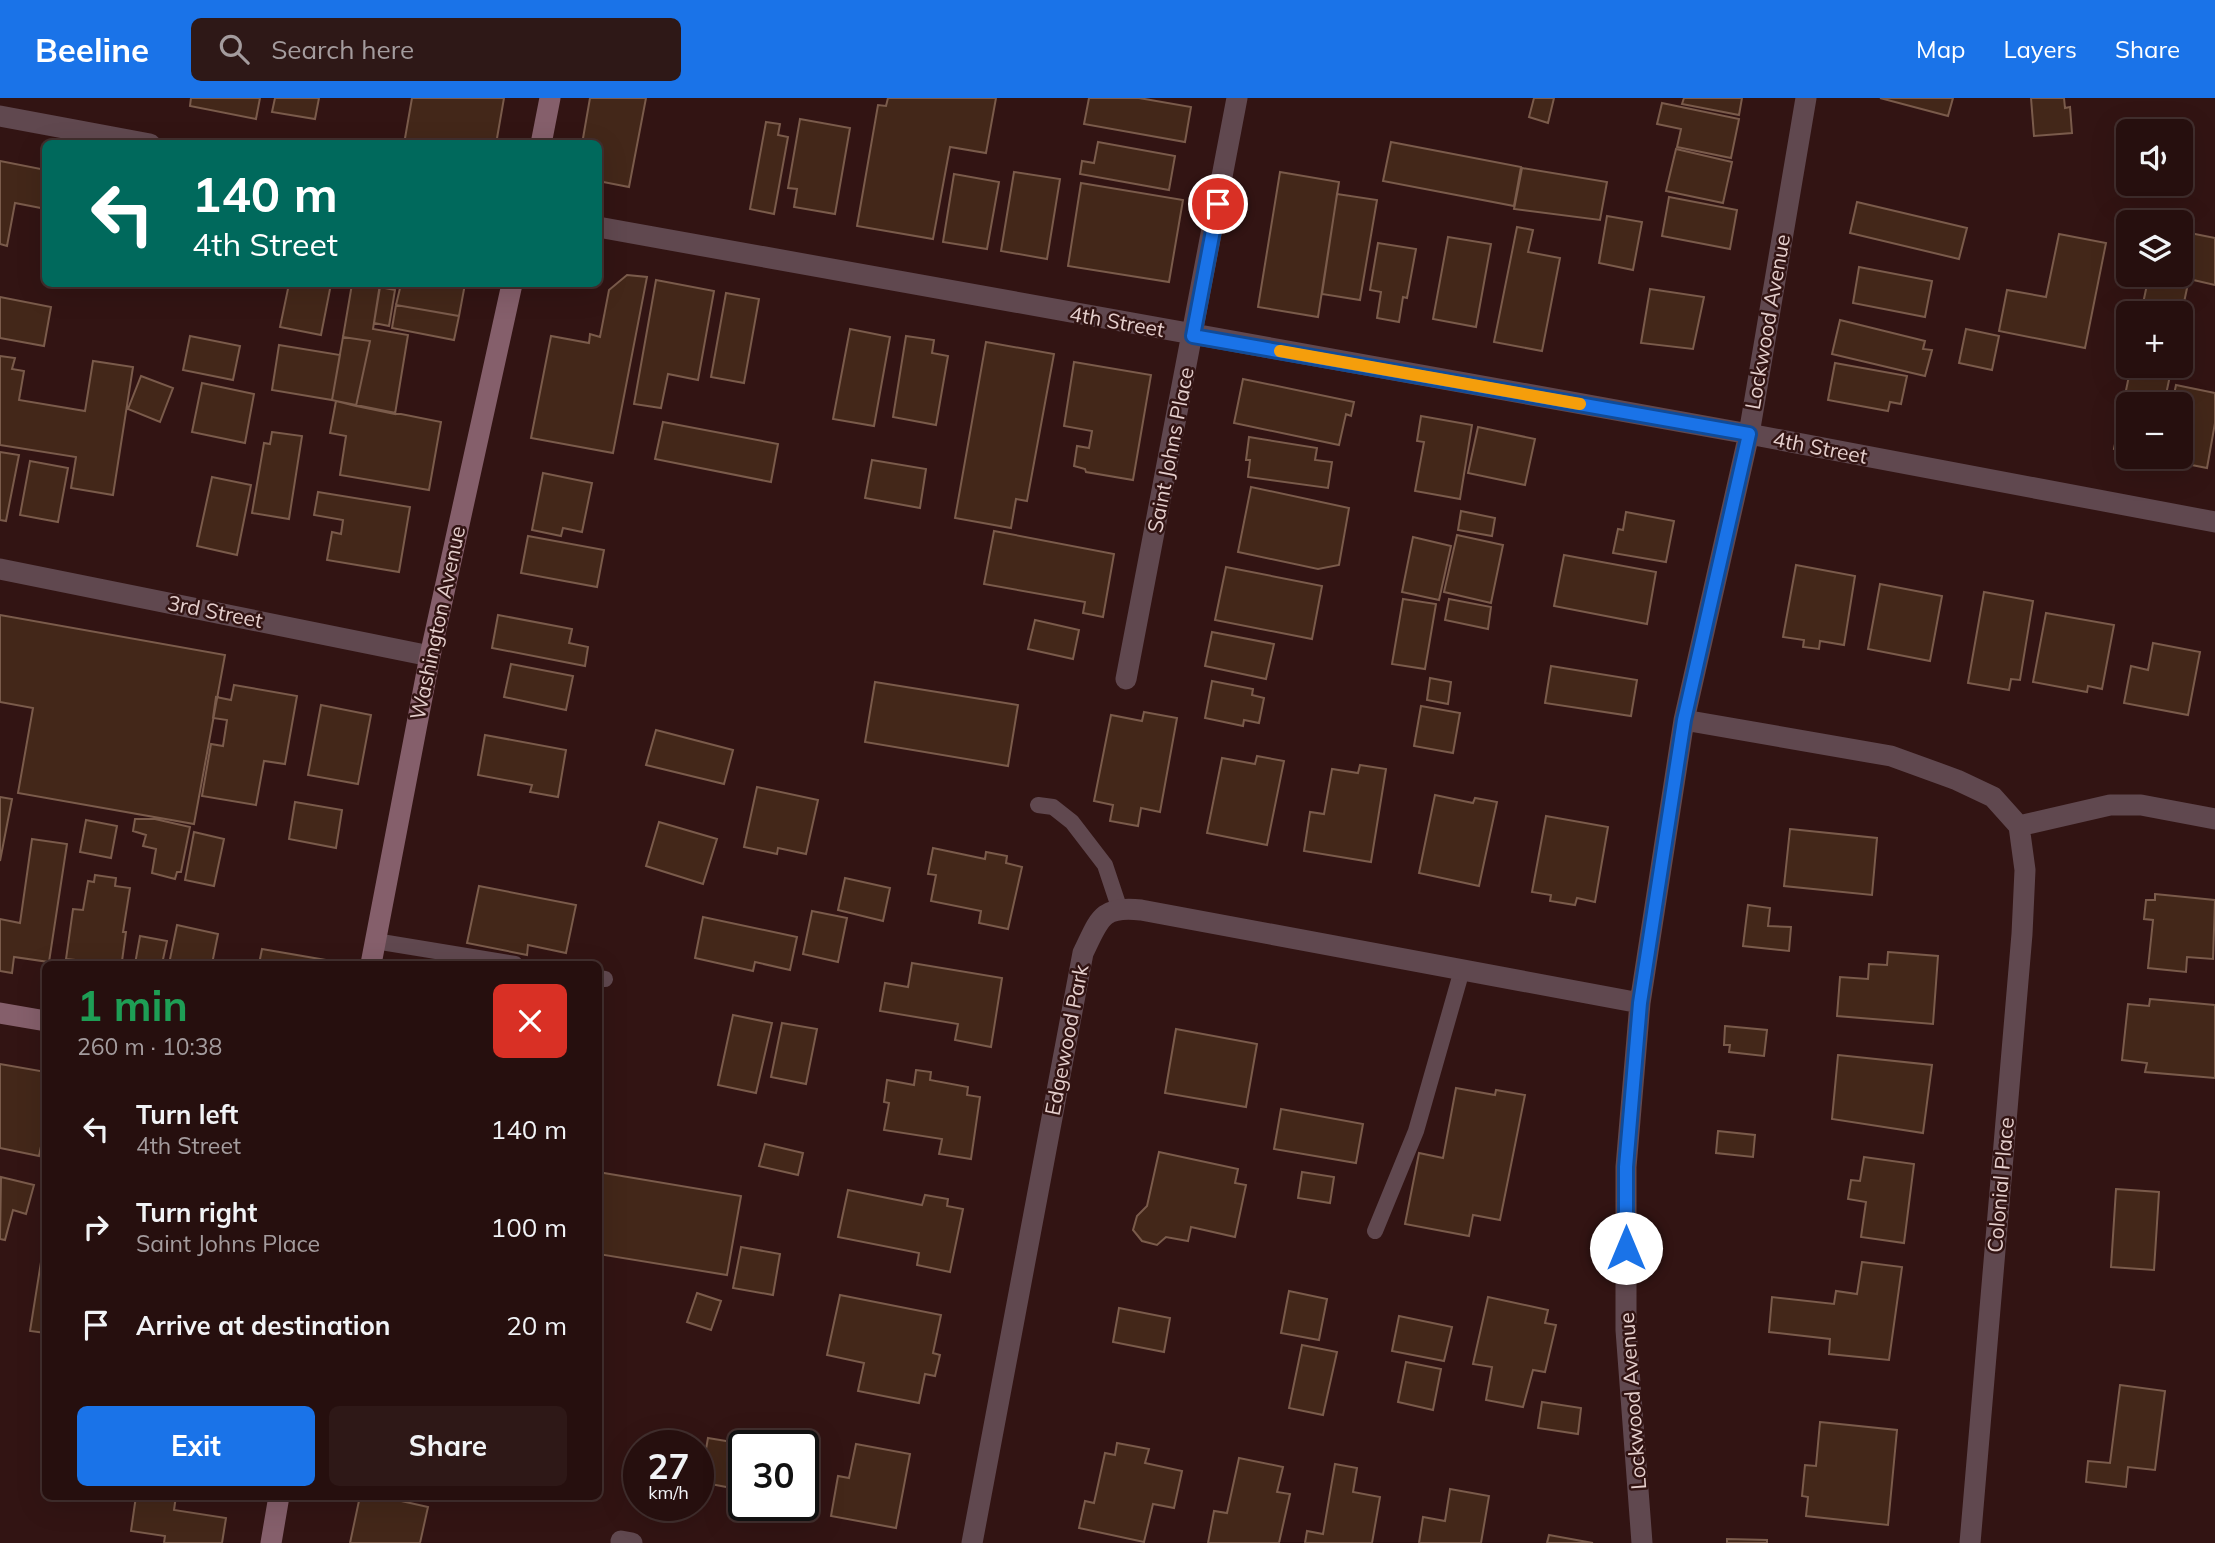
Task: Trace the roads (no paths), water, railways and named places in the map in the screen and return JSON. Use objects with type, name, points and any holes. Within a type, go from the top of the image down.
[{"type":"street","points":[[542,140],[550,98]]},
{"type":"street","name":"Saint Johns Place","points":[[1126,678],[1237,98]]},
{"type":"street","name":"Lockwood Avenue","points":[[1642,1543],[1626,1330],[1626,1167],[1640,1003],[1684,720],[1749,434],[1806,98]]},
{"type":"street","points":[[0,116],[129,140]]},
{"type":"street","name":"4th Street","points":[[602,228],[1749,434],[2215,522]]},
{"type":"street","name":"Washington Avenue","points":[[371,961],[430,656],[511,287]]},
{"type":"street","name":"3rd Street","points":[[0,569],[430,656]]},
{"type":"street","points":[[1684,720],[1891,756],[1957,780],[1993,797],[2019,826],[2110,805],[2141,805],[2215,819]]},
{"type":"street","name":"Colonial Place","points":[[1970,1543],[2022,934],[2025,870],[2019,826]]},
{"type":"street","points":[[1119,907],[1640,1003]]},
{"type":"street","name":"Edgewood Park","points":[[972,1543],[1083,953],[1101,917],[1119,907]]},
{"type":"street","points":[[0,1013],[42,1020]]},
{"type":"street","points":[[271,1543],[278,1500]]},
{"type":"lane","points":[[1038,804],[1053,807],[1072,822],[1105,865],[1119,907]]},
{"type":"lane","points":[[375,941],[497,961]]},
{"type":"lane","points":[[1375,1231],[1416,1131],[1462,970]]}]
